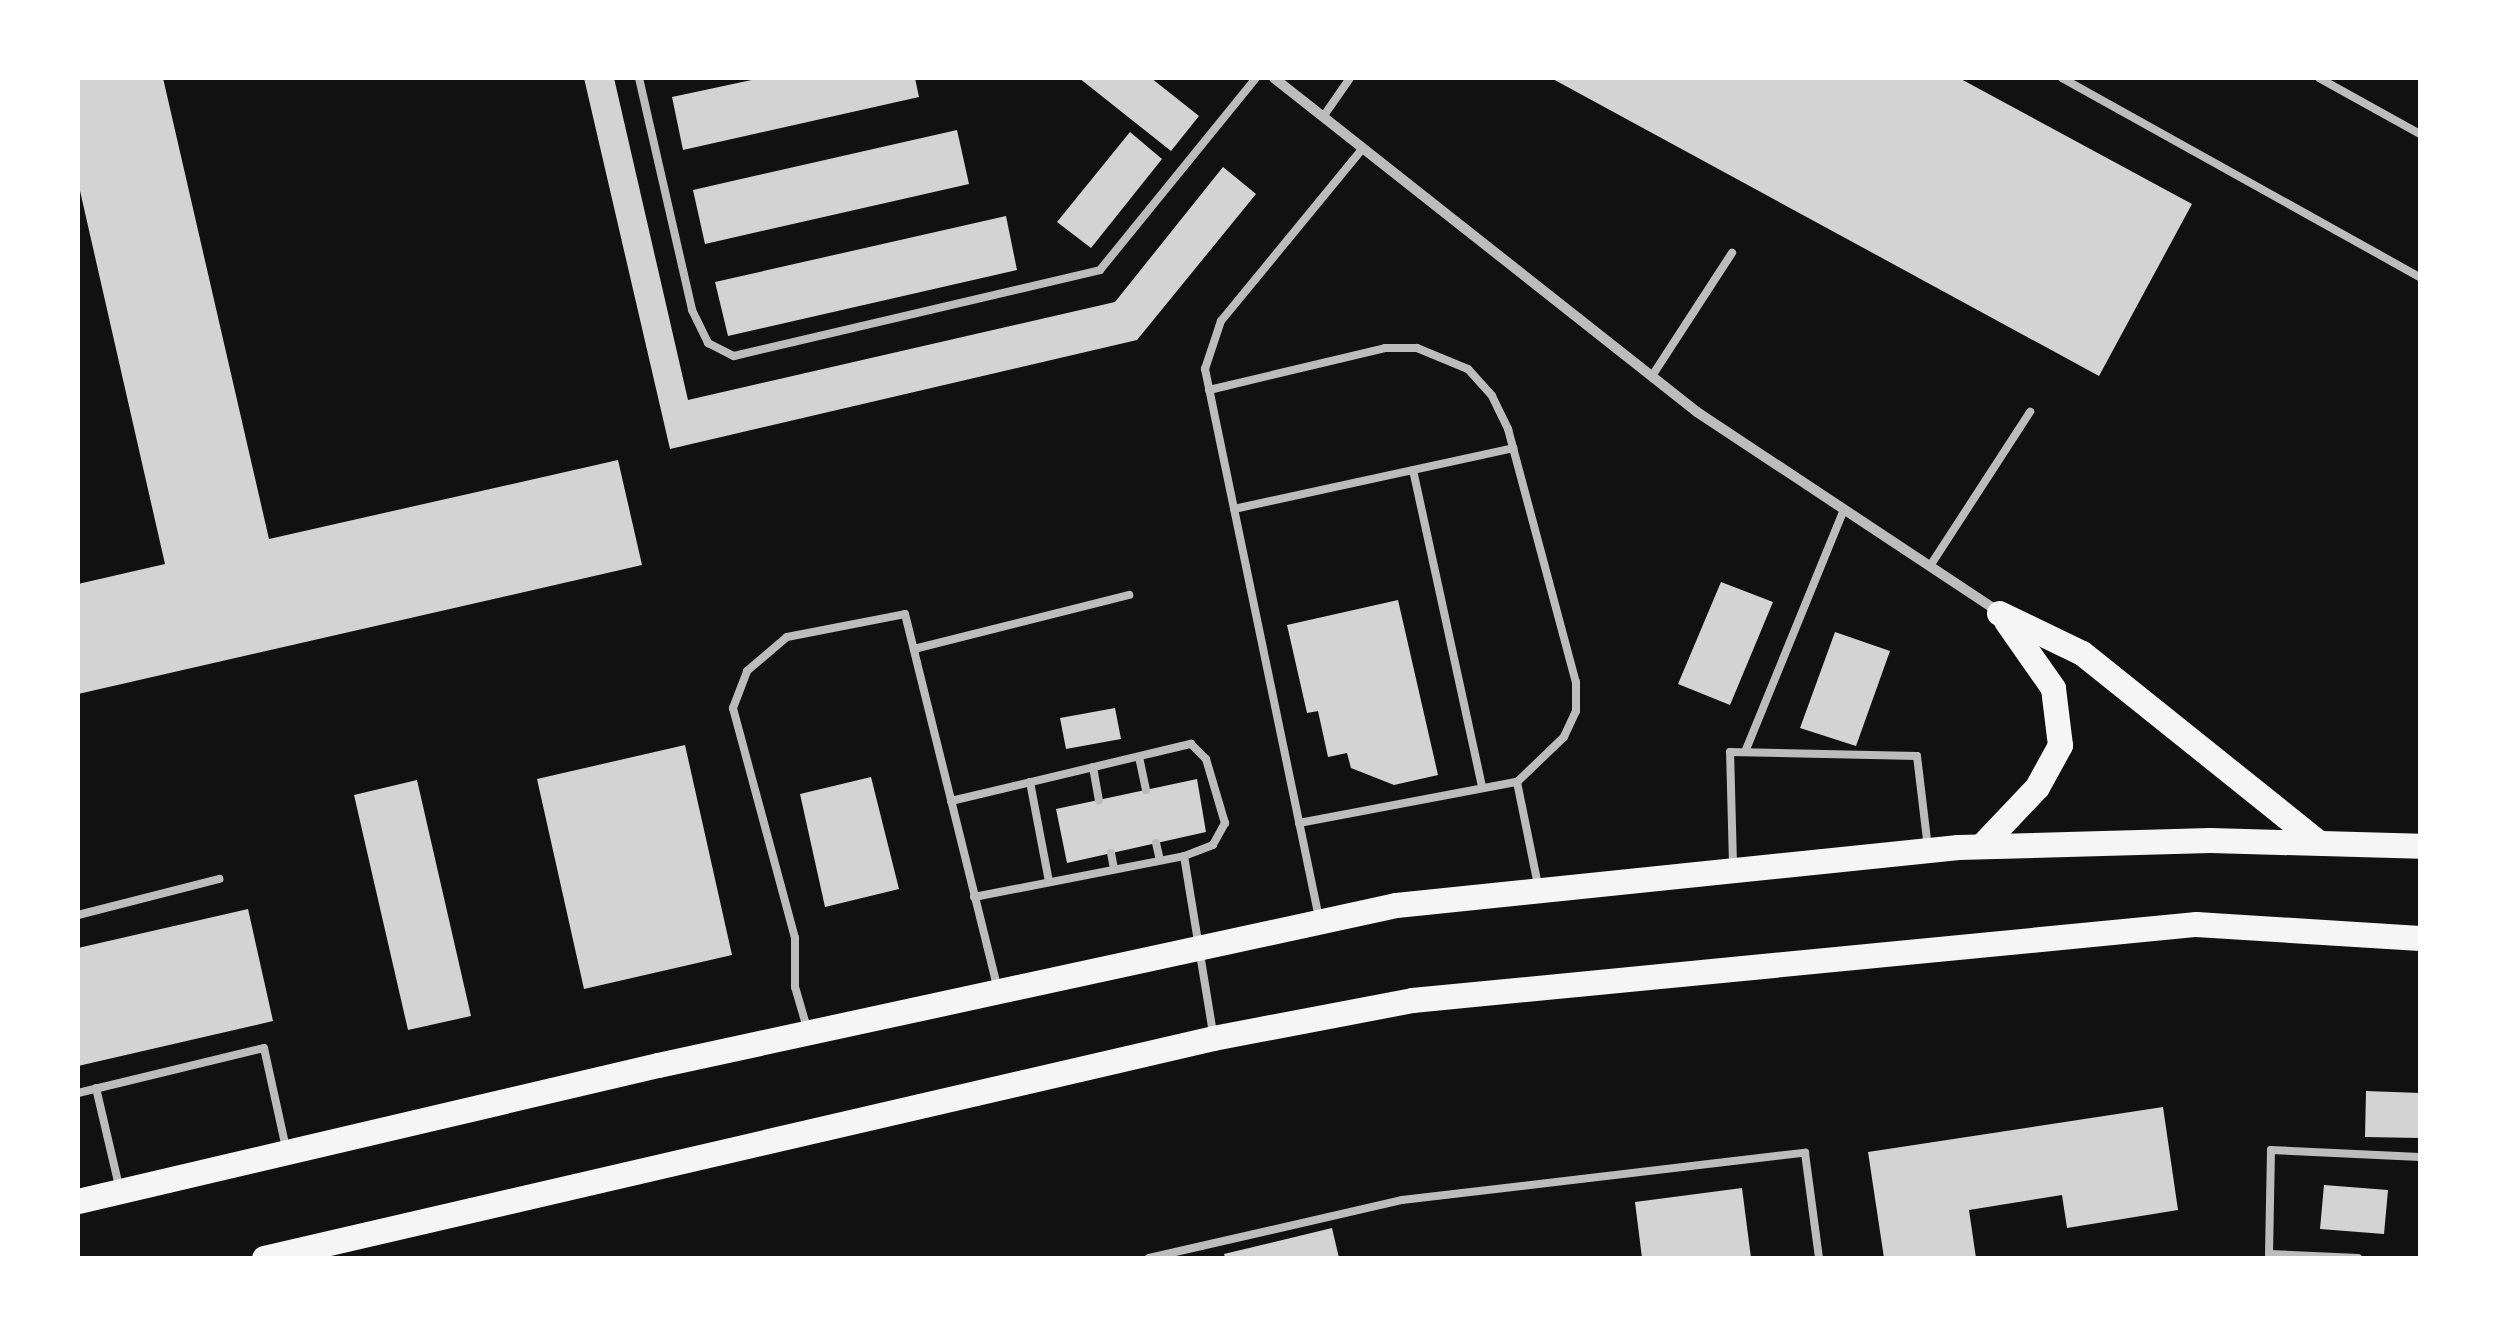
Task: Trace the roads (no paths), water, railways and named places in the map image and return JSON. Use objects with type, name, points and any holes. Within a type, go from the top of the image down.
[{"type":"main road","points":[[2000,613],[2082,653],[2317,841]]},
{"type":"main road","points":[[1981,846],[2037,787],[2060,745],[2053,688],[2000,613]]},
{"type":"main road","points":[[78,1201],[808,1032],[1396,905],[1928,849],[2317,841],[2420,846]]},
{"type":"main road","points":[[264,1258],[1213,1038],[1412,1000],[2196,924],[2420,938]]},
{"type":"street","points":[[1274,78],[1652,376],[2000,613]]},
{"type":"lane","points":[[639,78],[692,310],[708,343],[734,356],[1100,270],[1256,78]]},
{"type":"lane","points":[[1323,117],[1350,78]]},
{"type":"lane","points":[[2062,78],[2420,277]]},
{"type":"lane","points":[[2319,78],[2420,134]]},
{"type":"lane","points":[[1320,921],[1209,390],[1208,344],[1221,320],[1363,148]]},
{"type":"lane","points":[[1652,376],[1732,253]]},
{"type":"lane","points":[[1209,390],[1385,348],[1417,348],[1468,369],[1492,396],[1512,448],[1576,682],[1576,712],[1564,737],[1517,782],[1300,822]]},
{"type":"lane","points":[[1930,566],[2030,412]]},
{"type":"lane","points":[[1234,509],[1512,448]]},
{"type":"lane","points":[[1413,470],[1482,787]]},
{"type":"lane","points":[[1746,752],[1844,510]]},
{"type":"lane","points":[[914,649],[1130,594]]},
{"type":"lane","points":[[808,1032],[795,987],[795,938],[733,708],[747,670],[787,637],[905,614],[998,992]]},
{"type":"lane","points":[[951,801],[1191,744],[1206,759],[1225,823],[1213,844],[1184,856],[974,898]]},
{"type":"lane","points":[[1733,869],[1730,752],[1916,756],[1928,849]]},
{"type":"lane","points":[[1139,757],[1146,790]]},
{"type":"lane","points":[[1093,768],[1098,800]]},
{"type":"lane","points":[[1030,782],[1049,882]]},
{"type":"lane","points":[[1517,782],[1538,890]]},
{"type":"lane","points":[[1156,843],[1160,860]]},
{"type":"lane","points":[[1111,853],[1114,869]]},
{"type":"lane","points":[[1184,856],[1213,1038]]},
{"type":"lane","points":[[78,914],[219,879]]},
{"type":"lane","points":[[78,1093],[264,1048],[288,1152]]},
{"type":"lane","points":[[96,1088],[120,1191]]},
{"type":"lane","points":[[2358,1258],[2269,1254],[2271,1150],[2420,1157]]},
{"type":"lane","points":[[1149,1258],[1402,1200],[1805,1153],[1819,1258]]}]
